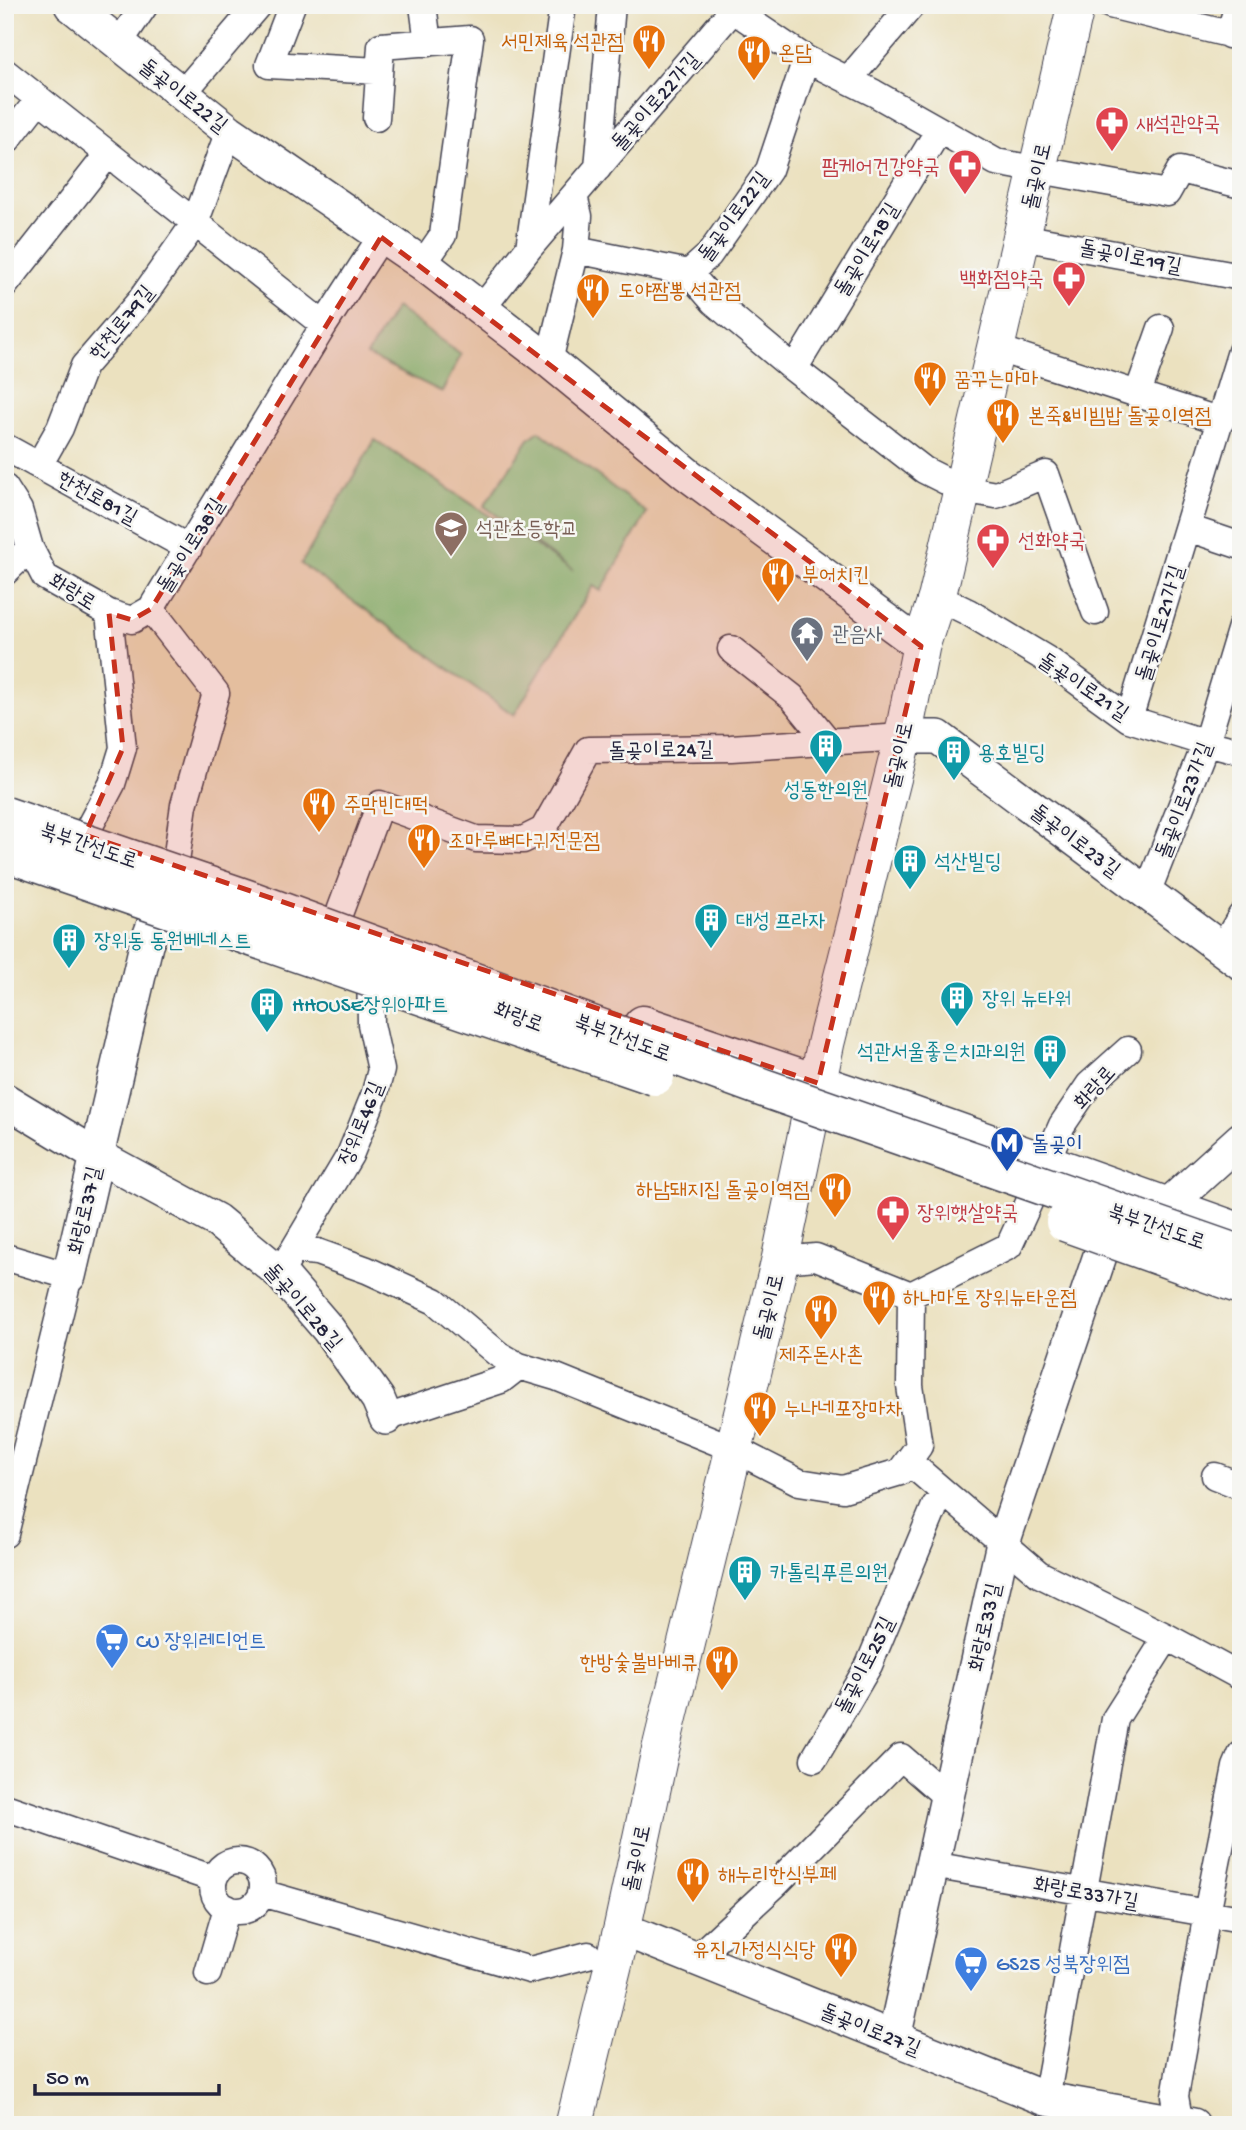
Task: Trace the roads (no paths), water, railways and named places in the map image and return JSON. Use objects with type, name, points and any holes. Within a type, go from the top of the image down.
[{"type":"main road","name":"돌곶이로","points":[[574,2125],[622,1930],[647,1808],[780,1260],[808,1120],[903,737],[921,646],[937,597],[1076,5]]},
{"type":"main road","name":"화랑로","points":[[5,806],[85,835],[171,878],[566,1034],[1241,1273]]},
{"type":"main road","name":"북부간선도로","points":[[5,816],[247,899],[764,1088],[1241,1255]]},
{"type":"main road","name":"화랑로","points":[[5,834],[336,922],[818,1083],[1241,1233]]},
{"type":"main road","name":"북부간선도로","points":[[5,852],[778,1119],[1241,1286]]},
{"type":"main road","points":[[897,1151],[892,1129],[907,1114]]},
{"type":"street","name":"돌곶이로22길","points":[[71,5],[229,131],[423,264],[687,474],[921,646]]},
{"type":"street","name":"돌곶이로22길","points":[[119,43],[145,5]]},
{"type":"street","points":[[182,94],[258,5]]},
{"type":"street","points":[[292,5],[269,65],[379,71]]},
{"type":"street","points":[[423,5],[428,43]]},
{"type":"street","name":"돌곶이로22가길","points":[[529,248],[563,5]]},
{"type":"street","points":[[598,168],[612,5]]},
{"type":"street","points":[[848,80],[912,5]]},
{"type":"street","points":[[1110,5],[1235,36],[1238,5]]},
{"type":"street","points":[[732,7],[806,59],[996,162],[1167,193],[1180,170],[1241,185]]},
{"type":"street","name":"돌곶이로22가길","points":[[480,311],[529,248],[732,7]]},
{"type":"street","points":[[376,118],[381,46],[470,39],[443,235],[423,264]]},
{"type":"street","name":"돌곶이로22길","points":[[576,250],[689,273],[709,255],[769,170],[806,59]]},
{"type":"street","points":[[5,72],[324,325]]},
{"type":"street","points":[[5,143],[39,99]]},
{"type":"street","name":"돌곶이로18길","points":[[794,369],[939,130]]},
{"type":"street","name":"한천로79길","points":[[39,465],[60,428],[84,366],[140,301],[195,223],[229,131]]},
{"type":"street","points":[[5,285],[108,153]]},
{"type":"street","points":[[549,362],[576,250],[579,216],[574,196]]},
{"type":"street","name":"돌곶이로38길","points":[[171,878],[184,805],[216,692],[151,609],[324,325],[381,237]]},
{"type":"street","name":"돌곶이로19길","points":[[1021,237],[1241,277]]},
{"type":"street","points":[[689,273],[714,302],[794,369],[924,470],[962,489],[996,495],[1046,474],[1096,612]]},
{"type":"street","points":[[1138,393],[1161,328]]},
{"type":"street","points":[[995,348],[1221,421]]},
{"type":"street","name":"돌곶이로21가길","points":[[1129,719],[1241,351]]},
{"type":"street","name":"한천로81길","points":[[5,447],[189,548]]},
{"type":"street","name":"화랑로","points":[[5,488],[19,509],[30,548],[45,577],[109,613],[123,748],[112,784],[85,835]]},
{"type":"street","points":[[1188,528],[1241,546]]},
{"type":"street","points":[[5,572],[30,548]]},
{"type":"street","name":"돌곶이로21길","points":[[937,597],[968,612],[1051,662],[1129,719],[1241,752]]},
{"type":"street","points":[[109,613],[132,620],[151,609]]},
{"type":"street","name":"돌곶이로23가길","points":[[1147,893],[1206,743],[1241,627]]},
{"type":"street","points":[[731,649],[792,697],[828,741]]},
{"type":"street","name":"돌곶이로24길","points":[[336,922],[380,804],[476,839],[523,841],[543,830],[588,750],[731,748],[903,737]]},
{"type":"street","name":"돌곶이로23길","points":[[903,737],[938,737],[1231,956]]},
{"type":"street","name":"화랑로37길","points":[[5,1534],[69,1276],[146,945],[171,878]]},
{"type":"street","points":[[1231,956],[1241,916]]},
{"type":"street","name":"장위로46길","points":[[287,1261],[350,1155],[374,1096],[381,1070],[370,1024],[370,958]]},
{"type":"street","name":"화랑로","points":[[1045,1164],[1062,1125],[1089,1085],[1128,1050]]},
{"type":"street","name":"돌곶이로28길","points":[[5,1100],[96,1155],[287,1261],[328,1329],[377,1399],[386,1418],[501,1380],[519,1366]]},
{"type":"street","points":[[1166,1207],[1241,1139]]},
{"type":"street","points":[[780,1260],[816,1256],[911,1294],[1009,1246],[1031,1198]]},
{"type":"street","name":"화랑로33길","points":[[894,2038],[1003,1543],[1110,1226]]},
{"type":"street","name":"돌곶이로28길","points":[[287,1261],[317,1252],[354,1266],[435,1301],[498,1354],[519,1366],[556,1377],[734,1449]]},
{"type":"street","points":[[5,1257],[69,1276]]},
{"type":"street","points":[[734,1449],[799,1482],[843,1489],[900,1472],[919,1446],[910,1386],[911,1294]]},
{"type":"street","points":[[909,1462],[1039,1574],[1240,1674]]},
{"type":"street","points":[[1215,1476],[1241,1486]]},
{"type":"street","name":"돌곶이로25길","points":[[814,1759],[869,1665],[935,1506],[946,1494]]},
{"type":"street","points":[[1046,2099],[1115,1719],[1167,1637]]},
{"type":"street","points":[[1207,1913],[1236,1767],[1241,1755]]},
{"type":"street","points":[[695,1959],[777,1883],[901,1757],[947,1797]]},
{"type":"street","points":[[5,1807],[214,1879]]},
{"type":"street","points":[[231,1861],[249,1862],[260,1873],[263,1881],[262,1893],[257,1903],[250,1908],[243,1911],[227,1908],[215,1896],[214,1879],[217,1871],[231,1861]]},
{"type":"street","name":"화랑로33가길","points":[[932,1865],[1241,1919]]},
{"type":"street","points":[[262,1893],[530,1970],[588,1955]]},
{"type":"street","points":[[208,1973],[227,1908]]},
{"type":"street","name":"돌곶이로27길","points":[[622,1930],[1046,2099],[1183,2124],[1175,2096],[1207,1913]]},
{"type":"place","name":"서민제육 석관점","points":[[649,71]]},
{"type":"place","name":"온담","points":[[754,82]]},
{"type":"place","name":"새석관약국","points":[[1112,153]]},
{"type":"place","name":"팜케어건강약국","points":[[965,196]]},
{"type":"place","name":"백화점약국","points":[[1069,308]]},
{"type":"place","name":"도야짬뽕 석관점","points":[[593,320]]},
{"type":"place","name":"꿈꾸는마마","points":[[930,408]]},
{"type":"place","name":"본죽&비빔밥 돌곶이역점","points":[[1003,445]]},
{"type":"place","name":"석관초등학교","points":[[451,558]]},
{"type":"place","name":"선화약국","points":[[993,570]]},
{"type":"place","name":"부어치킨","points":[[778,604]]},
{"type":"place","name":"관음사","points":[[807,663]]},
{"type":"place","name":"성동한의원","points":[[826,776]]},
{"type":"place","name":"용호빌딩","points":[[954,782]]},
{"type":"place","name":"주막빈대떡","points":[[319,834]]},
{"type":"place","name":"조마루뼈다귀전문점","points":[[424,870]]},
{"type":"place","name":"석산빌딩","points":[[910,891]]},
{"type":"place","name":"대성 프라자","points":[[711,950]]},
{"type":"place","name":"장위동 동원베네스트","points":[[69,970]]},
{"type":"place","name":"장위 뉴타워","points":[[957,1028]]},
{"type":"place","name":"HHOUSE장위아파트","points":[[267,1034]]},
{"type":"place","name":"석관서울좋은치과의원","points":[[1050,1081]]},
{"type":"place","name":"돌곶이","points":[[1007,1173]]},
{"type":"place","name":"하남돼지집 돌곶이역점","points":[[835,1219]]},
{"type":"place","name":"장위햇살약국","points":[[893,1242]]},
{"type":"place","name":"하나마토 장위뉴타운점","points":[[879,1327]]},
{"type":"place","name":"제주돈사촌","points":[[821,1341]]},
{"type":"place","name":"누나네포장마차","points":[[760,1438]]},
{"type":"place","name":"카톨릭푸른의원","points":[[745,1602]]},
{"type":"place","name":"CU 장위레디언트","points":[[112,1670]]},
{"type":"place","name":"한방숯불바베큐","points":[[722,1692]]},
{"type":"place","name":"해누리한식부페","points":[[693,1904]]},
{"type":"place","name":"유진 가정식식당","points":[[841,1979]]},
{"type":"place","name":"GS25 성북장위점","points":[[971,1993]]}]
